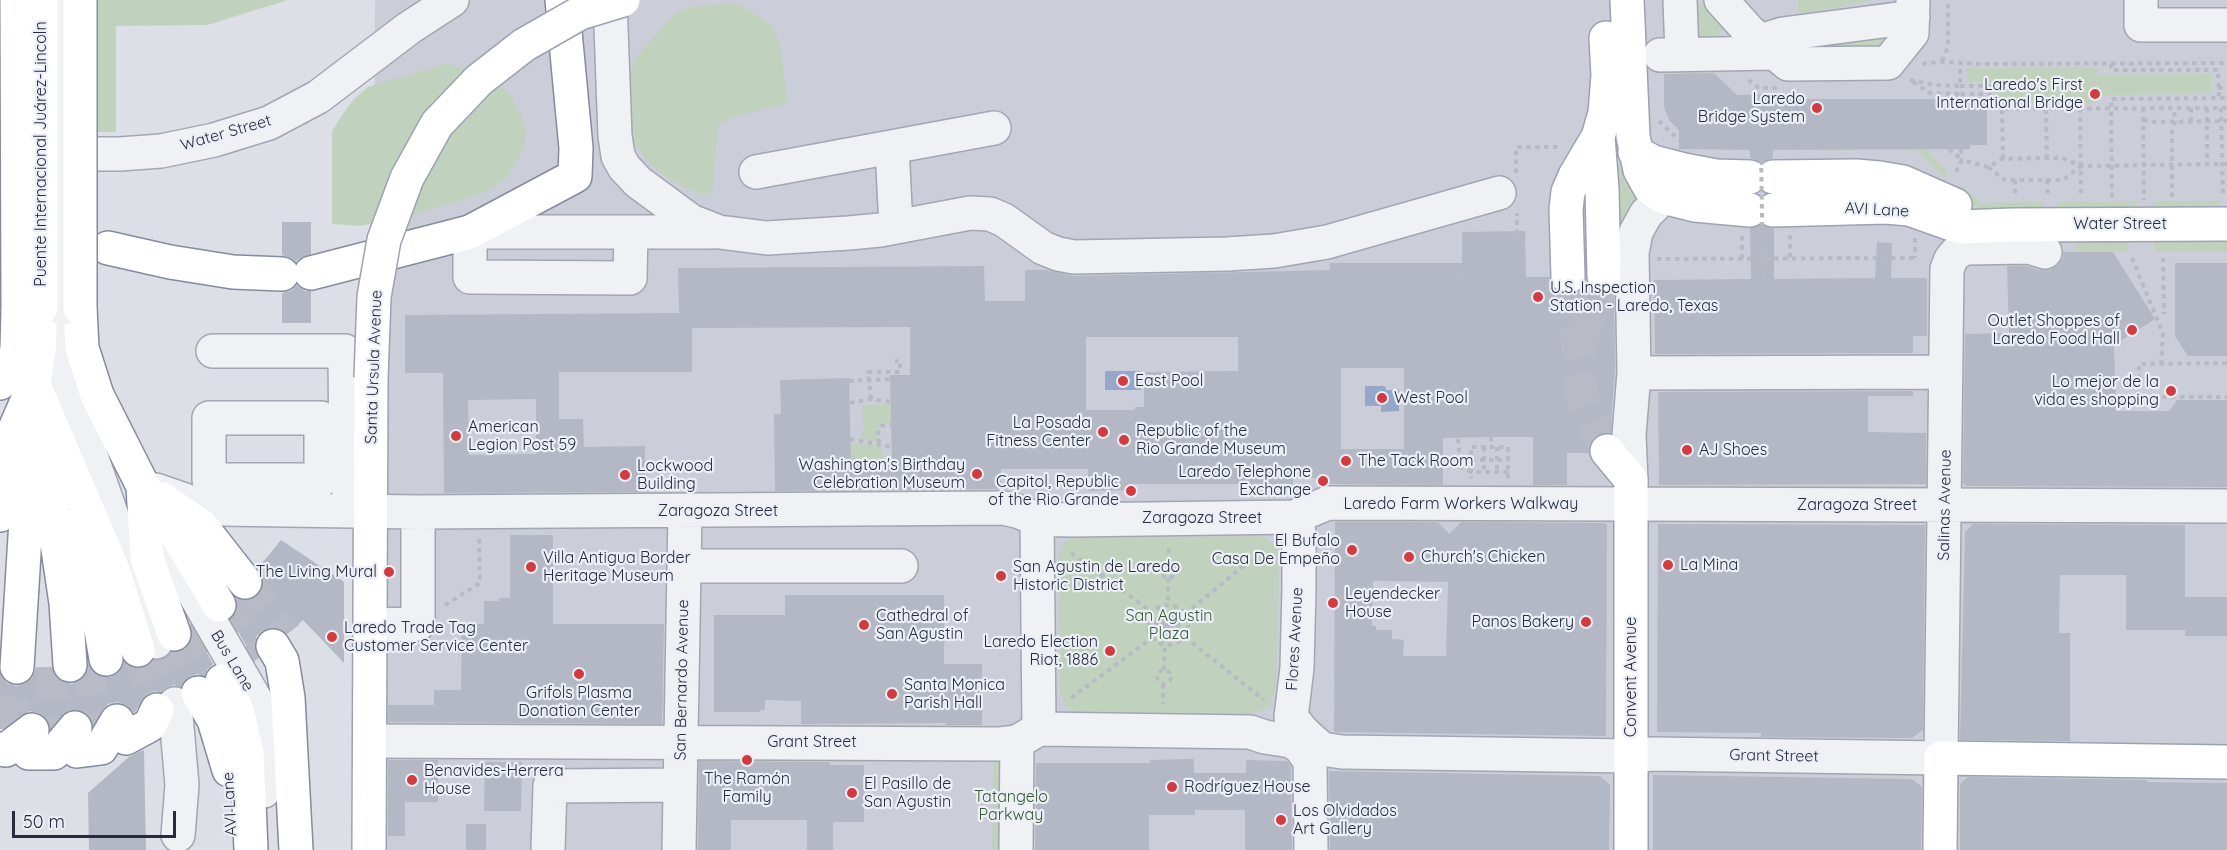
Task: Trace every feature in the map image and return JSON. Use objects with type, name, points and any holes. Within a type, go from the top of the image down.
[{"type":"main road","points":[[17,0],[50,308],[82,348],[97,395],[143,486],[177,535],[232,593]]},
{"type":"main road","name":"Puente Internacional Juárez-Lincoln","points":[[41,0],[50,308]]},
{"type":"main road","points":[[0,568],[39,352],[50,308],[80,0]]},
{"type":"main road","points":[[108,248],[170,262],[233,272],[297,273],[470,232],[575,176],[576,148],[562,0]]},
{"type":"main road","name":"Santa Ursula Avenue","points":[[369,850],[370,625],[348,496],[371,356],[374,297],[384,240],[407,178],[437,124],[478,80],[524,45],[580,13],[623,0]]},
{"type":"main road","points":[[1577,277],[1566,208],[1585,142],[1605,113],[1607,98],[1605,0]]},
{"type":"main road","points":[[1627,0],[1634,144],[1640,170],[1650,188],[1663,197]]},
{"type":"main road","points":[[1634,144],[1653,162],[1716,176],[1761,168],[1856,176],[1903,182],[1975,214],[2014,212]]},
{"type":"main road","name":"AVI Lane","points":[[1663,197],[1764,220],[1886,207],[1909,209],[1960,227],[2014,212]]},
{"type":"main road","name":"Water Street","points":[[2014,212],[2225,210]]},
{"type":"main road","points":[[0,383],[12,368],[17,349],[50,308]]},
{"type":"main road","points":[[0,443],[34,385]]},
{"type":"main road","points":[[0,463],[34,385]]},
{"type":"main road","points":[[0,489],[34,385]]},
{"type":"main road","points":[[0,515],[34,385]]},
{"type":"main road","points":[[34,385],[9,598],[96,654]]},
{"type":"main road","points":[[34,385],[51,603],[96,654]]},
{"type":"main road","points":[[34,385],[95,596],[96,654]]},
{"type":"main road","points":[[1607,451],[1631,493]]},
{"type":"main road","points":[[96,654],[158,553],[143,486]]},
{"type":"main road","name":"Convent Avenue","points":[[1630,850],[1631,493]]},
{"type":"main road","points":[[280,850],[280,753],[270,687],[272,647],[282,661],[288,698],[296,850]]},
{"type":"main road","points":[[88,729],[237,711],[246,753],[251,850]]},
{"type":"main road","name":"AVI Lane","points":[[88,729],[214,720],[226,755],[232,785],[232,850]]},
{"type":"main road","name":"Grant Street","points":[[1941,758],[2227,762]]},
{"type":"main road","name":"Salinas Avenue","points":[[1940,850],[1941,758]]},
{"type":"street","points":[[62,0],[50,308],[68,390],[96,654]]},
{"type":"street","name":"Water Street","points":[[0,154],[120,154],[161,151],[213,140],[270,123],[318,97],[409,28],[452,0]]},
{"type":"street","points":[[610,0],[615,136],[618,156],[624,167],[638,182],[691,221],[719,232]]},
{"type":"street","points":[[1680,0],[1671,55],[1767,47],[1783,34],[1913,8],[1912,33],[1888,63],[1788,64],[1767,47],[1749,31],[1721,0]]},
{"type":"street","points":[[2141,0],[2141,25],[2227,25]]},
{"type":"street","points":[[756,172],[994,128]]},
{"type":"street","points":[[892,147],[896,227]]},
{"type":"street","points":[[631,232],[630,278],[470,277],[470,232],[631,232],[719,232],[766,238],[849,233],[970,213],[990,214],[1004,220],[1043,249],[1074,257],[1227,254],[1274,251],[1327,242],[1511,193]]},
{"type":"street","name":"Convent Avenue","points":[[1631,493],[1629,435],[1634,373],[1632,253],[1636,232],[1646,214],[1663,197]]},
{"type":"street","name":"Salinas Avenue","points":[[1941,758],[1947,269],[1960,227]]},
{"type":"street","points":[[1951,259],[1956,253],[1973,248],[2029,247],[2044,252]]},
{"type":"street","points":[[213,351],[371,356]]},
{"type":"street","points":[[1634,373],[1946,372]]},
{"type":"street","name":"Laredo Farm Workers Walkway","points":[[1294,517],[1328,503],[1476,485],[1503,491],[1631,493]]},
{"type":"street","name":"Zaragoza Street","points":[[143,486],[205,507],[220,509],[348,496],[418,512],[1003,508],[1037,519],[1294,517]]},
{"type":"street","name":"Bus Lane","points":[[143,486],[167,546],[258,704],[262,724],[265,850]]},
{"type":"street","name":"Zaragoza Street","points":[[1631,493],[1945,505],[2227,506]]},
{"type":"street","name":"San Bernardo Avenue","points":[[678,850],[685,511]]},
{"type":"street","points":[[370,625],[418,624],[418,512]]},
{"type":"street","name":"Flores Avenue","points":[[1291,717],[1297,668],[1299,532],[1294,517]]},
{"type":"street","points":[[1016,850],[1028,735],[1037,519]]},
{"type":"street","points":[[684,566],[901,566]]},
{"type":"street","points":[[1291,717],[1314,752],[1311,850]]},
{"type":"street","name":"Grant Street","points":[[1250,732],[1291,717]]},
{"type":"street","points":[[88,729],[182,785],[178,835]]},
{"type":"street","name":"Grant Street","points":[[370,741],[1000,744],[1028,735],[1250,732],[1292,741],[1314,752],[1941,758]]},
{"type":"street","points":[[548,850],[550,786],[680,784]]},
{"type":"path","points":[[1942,62],[1948,47],[1948,0]]},
{"type":"path","points":[[1960,63],[1960,86]]},
{"type":"path","points":[[1969,63],[2227,63]]},
{"type":"path","points":[[2110,64],[2110,70],[2218,70],[2219,98]]},
{"type":"path","points":[[1910,80],[1935,85],[1960,86],[1990,86],[1990,94],[1960,96],[1930,93],[1910,80]]},
{"type":"path","points":[[2218,88],[2227,88]]},
{"type":"path","points":[[2112,197],[2110,99],[2227,98]]},
{"type":"path","points":[[2080,108],[2081,198]]},
{"type":"path","points":[[2143,108],[2144,201]]},
{"type":"path","points":[[2172,197],[2174,108]]},
{"type":"path","points":[[2191,108],[2191,122]]},
{"type":"path","points":[[2207,108],[2207,164]]},
{"type":"path","points":[[2221,108],[2221,164],[2225,210]]},
{"type":"path","points":[[2003,159],[2002,109],[2227,108]]},
{"type":"path","points":[[2046,109],[2048,159]]},
{"type":"path","points":[[2143,120],[2227,121]]},
{"type":"path","points":[[1513,239],[1517,239],[1511,193],[1516,147],[1585,142]]},
{"type":"path","points":[[1949,149],[1962,160],[1988,167],[2005,180],[2063,180],[2081,166]]},
{"type":"path","points":[[1956,172],[1962,160],[1961,149]]},
{"type":"path","points":[[1988,167],[2003,159],[2062,159],[2081,166],[2227,164]]},
{"type":"path","points":[[1761,168],[1763,279]]},
{"type":"path","points":[[2014,212],[2015,180]]},
{"type":"path","points":[[2048,180],[2048,198]]},
{"type":"path","points":[[1742,259],[1764,220],[1790,259]]},
{"type":"path","points":[[1656,269],[1657,259],[1919,258]]},
{"type":"path","points":[[2132,258],[2163,334],[2161,364]]},
{"type":"path","points":[[2163,258],[2164,314]]},
{"type":"path","points":[[1462,274],[1456,274],[1458,437],[1460,467],[1476,485]]},
{"type":"path","points":[[871,399],[868,372],[900,372],[900,361],[895,361]]},
{"type":"path","points":[[2227,363],[2139,364],[2139,397],[2227,397]]},
{"type":"path","points":[[849,381],[890,379]]},
{"type":"path","points":[[850,404],[871,399],[891,402]]},
{"type":"path","points":[[880,444],[877,437],[881,426],[891,424]]},
{"type":"path","points":[[1491,437],[1491,447]]},
{"type":"path","points":[[850,439],[892,447]]},
{"type":"path","points":[[1476,485],[1471,447],[1508,447],[1508,472],[1503,491]]},
{"type":"path","points":[[1476,485],[1484,472],[1484,447]]},
{"type":"path","points":[[1497,447],[1497,472],[1503,491]]},
{"type":"path","points":[[1471,460],[1508,460]]},
{"type":"path","points":[[1476,485],[1484,472]]},
{"type":"path","points":[[1484,472],[1508,472]]},
{"type":"path","points":[[441,608],[480,584],[479,529]]},
{"type":"path","points":[[1168,546],[1168,571],[1172,575],[1168,578],[1168,605]]},
{"type":"path","points":[[1185,614],[1263,550]]},
{"type":"path","points":[[1071,553],[1152,612]]},
{"type":"path","points":[[1168,605],[1178,608],[1185,614],[1188,628],[1177,643],[1165,645],[1152,638],[1147,625],[1152,612],[1168,605]]},
{"type":"path","points":[[1184,636],[1264,700]]},
{"type":"path","points":[[1071,698],[1152,638]]},
{"type":"path","points":[[1164,670],[1165,645]]},
{"type":"path","points":[[1163,684],[1170,678],[1168,671],[1164,670]]},
{"type":"path","points":[[1163,684],[1156,676],[1164,670]]},
{"type":"path","points":[[1163,684],[1163,705]]},
{"type":"shaded area","points":[[375,0],[2227,0],[2227,850],[369,850]]},
{"type":"green space","points":[[0,0],[288,0],[207,25],[116,26],[116,132],[0,132]]},
{"type":"green space","points":[[1798,0],[1872,0],[1802,14],[1798,11]]},
{"type":"green space","points":[[1695,2],[1707,4],[1726,23],[1711,47],[1691,47]]},
{"type":"green space","points":[[737,3],[771,25],[779,41],[788,103],[732,117],[718,125],[712,193],[699,193],[660,173],[646,159],[633,140],[628,120],[628,83],[634,60],[676,12],[701,5]]},
{"type":"green space","points":[[1890,36],[1884,50],[1798,54],[1791,45]]},
{"type":"green space","points":[[449,63],[491,81],[508,92],[520,112],[525,127],[524,146],[508,176],[483,193],[405,217],[360,226],[332,224],[332,131],[344,112],[368,87]]},
{"type":"green space","points":[[2098,67],[2098,75],[2211,74],[2211,94],[2096,95],[2096,103],[1995,104],[1995,82],[1967,82],[1966,68]]},
{"type":"green space","points":[[1909,149],[1925,149],[1947,171],[1947,180],[1918,152]]},
{"type":"green space","points":[[1616,159],[1640,201],[1616,237]]},
{"type":"green space","points":[[1958,182],[1981,203],[2043,202],[2043,209],[2057,209],[2057,202],[2137,201],[2137,209],[1985,211],[1974,206],[1961,195]]},
{"type":"green space","points":[[2153,201],[2219,201],[2219,209],[2153,211]]},
{"type":"green space","points":[[2227,237],[2227,252],[2157,252],[2151,238]]},
{"type":"green space","points":[[2080,238],[2128,238],[2128,252],[2081,252],[2076,249]]},
{"type":"green space","points":[[891,404],[891,422],[881,425],[877,430],[877,442],[869,442],[859,437],[864,427],[862,414],[864,405]]},
{"type":"green space","points":[[850,442],[882,447],[883,460],[851,460]]},
{"type":"green space","name":"San Agustin Plaza","points":[[1258,536],[1273,544],[1279,556],[1276,688],[1269,705],[1260,711],[1248,714],[1081,714],[1066,706],[1060,692],[1059,558],[1060,550],[1065,542],[1076,538]]},
{"type":"green space","name":"Tatangelo Parkway","points":[[994,761],[1030,763],[1029,850],[992,850]]},
{"type":"water","name":"East Pool","points":[[1105,371],[1142,371],[1141,390],[1105,390]]},
{"type":"water","name":"West Pool","points":[[1365,386],[1385,386],[1386,390],[1399,390],[1399,411],[1381,412],[1381,406],[1365,406]]},
{"type":"building","name":"Laredo Bridge System","points":[[1714,73],[1737,95],[1769,94],[1769,99],[1987,99],[1987,145],[1970,145],[1970,149],[1773,150],[1773,158],[1762,163],[1750,158],[1750,150],[1679,149],[1679,130],[1669,120],[1664,107],[1664,74]]},
{"type":"building","points":[[282,222],[311,222],[311,254],[296,262],[282,255]]},
{"type":"building","points":[[1761,224],[1774,229],[1774,279],[1875,278],[1877,242],[1892,243],[1891,278],[1927,278],[1927,336],[1913,336],[1913,353],[1655,354],[1654,280],[1751,279],[1750,228]]},
{"type":"building","points":[[1525,231],[1526,277],[1549,277],[1552,287],[1560,294],[1568,296],[1578,293],[1586,280],[1588,286],[1596,293],[1605,295],[1614,292],[1615,372],[1610,433],[1603,433],[1595,437],[1590,444],[1589,453],[1567,453],[1567,485],[1533,485],[1533,437],[1491,437],[1443,438],[1443,485],[1327,484],[1321,478],[1293,478],[1293,484],[1133,484],[1133,490],[1088,491],[1088,469],[1001,469],[1001,489],[775,491],[774,414],[781,414],[780,380],[849,378],[851,463],[892,463],[890,375],[910,375],[910,327],[692,328],[692,372],[559,372],[559,419],[583,419],[584,447],[645,446],[645,492],[444,493],[443,373],[405,373],[405,315],[679,313],[678,268],[984,266],[985,301],[1025,301],[1025,270],[1046,270],[1074,276],[1330,270],[1330,263],[1462,263],[1462,232]],"holes":[[[1086,337],[1238,337],[1238,371],[1144,372],[1144,407],[1135,407],[1135,410],[1086,410]],[[1341,368],[1404,368],[1404,449],[1341,449]],[[536,399],[536,454],[469,455],[468,400]]]},
{"type":"building","points":[[2063,252],[2113,252],[2155,319],[2114,345],[2116,411],[2169,411],[2177,400],[2227,400],[2227,487],[1966,486],[1963,482],[1965,334],[2009,333],[2007,266],[2050,270],[2058,265],[2063,258]]},
{"type":"building","points":[[2175,263],[2227,263],[2227,356],[2188,356],[2175,336]]},
{"type":"building","points":[[297,285],[305,291],[311,291],[311,323],[282,323],[282,293],[290,291]]},
{"type":"building","points":[[1913,391],[1913,396],[1868,396],[1868,432],[1926,433],[1926,484],[1659,485],[1658,392]]},
{"type":"building","points":[[1335,522],[1438,522],[1449,534],[1461,522],[1605,523],[1607,525],[1606,736],[1334,732]],"holes":[[[1373,581],[1448,582],[1446,656],[1403,656],[1404,640],[1392,639],[1392,630],[1376,630],[1376,626],[1372,626]]]},
{"type":"building","points":[[1658,524],[1925,525],[1923,730],[1912,738],[1761,737],[1761,733],[1657,732]]},
{"type":"building","points":[[1973,524],[2185,525],[2185,597],[2227,597],[2227,636],[2185,636],[2185,630],[2126,630],[2126,575],[2060,575],[2059,633],[2070,633],[2070,741],[1960,740],[1965,532]]},
{"type":"building","name":"Grifols Plasma Donation Center","points":[[510,535],[553,535],[553,624],[664,624],[662,724],[388,722],[388,705],[434,705],[434,690],[461,690],[462,624],[484,624],[484,601],[510,598]]},
{"type":"building","points":[[281,540],[344,582],[344,663],[303,620],[287,634],[282,629],[273,627],[263,630],[256,637],[254,647],[258,658],[255,661],[231,619],[236,614],[238,605],[236,598],[248,600],[256,597],[262,589],[263,579],[258,568]]},
{"type":"building","points":[[785,595],[944,595],[944,664],[982,664],[982,725],[946,725],[946,723],[801,724],[801,701],[765,700],[765,710],[760,710],[760,712],[714,712],[714,615],[785,615]]},
{"type":"building","points":[[1167,612],[1176,616],[1180,625],[1176,634],[1167,638],[1158,634],[1154,625],[1158,616]]},
{"type":"building","points":[[191,625],[213,664],[205,676],[197,674],[189,677],[181,687],[173,685],[161,692],[155,691],[147,694],[134,713],[126,705],[117,702],[108,704],[93,725],[87,714],[78,710],[68,711],[51,728],[46,718],[30,711],[0,729],[0,675],[7,683],[16,686],[32,678],[36,668],[51,667],[54,675],[61,681],[72,684],[81,680],[87,673],[89,665],[92,671],[99,676],[110,677],[118,673],[124,662],[133,668],[143,668],[153,660],[163,659],[171,652],[181,651],[189,646],[192,638]]},
{"type":"building","points":[[144,750],[146,850],[89,850],[88,793],[130,756]]},
{"type":"building","points":[[1194,759],[1194,773],[1246,773],[1246,760],[1287,761],[1291,767],[1292,850],[1245,850],[1245,810],[1195,810],[1195,815],[1149,815],[1149,850],[1035,850],[1036,763],[1150,763],[1150,760]]},
{"type":"building","name":"Benavides-Herrera House","points":[[388,760],[438,760],[438,802],[405,802],[405,836],[388,836]]},
{"type":"building","points":[[699,761],[830,762],[830,765],[864,765],[864,822],[833,822],[833,850],[807,850],[807,820],[731,820],[731,850],[698,850]]},
{"type":"building","points":[[485,762],[522,762],[521,811],[484,811]]},
{"type":"building","points":[[1329,771],[1600,776],[1610,785],[1609,850],[1330,850]]},
{"type":"building","points":[[1653,775],[1912,779],[1922,787],[1921,850],[1653,850]]},
{"type":"building","points":[[1968,777],[2227,783],[2227,850],[1960,850],[1960,784]]},
{"type":"building","points":[[466,824],[486,824],[486,850],[466,850]]},
{"type":"tunnel","points":[[1580,343],[1604,276]]},
{"type":"tunnel","points":[[1568,277],[1578,347],[1581,394],[1607,451]]},
{"type":"tunnel","points":[[245,582],[286,635]]},
{"type":"tunnel","points":[[219,605],[257,659]]},
{"type":"tunnel","points":[[191,624],[222,681]]},
{"type":"tunnel","points":[[174,634],[198,693]]},
{"type":"tunnel","points":[[156,642],[175,704]]},
{"type":"tunnel","points":[[138,650],[157,710]]},
{"type":"tunnel","points":[[88,663],[97,725]]},
{"type":"tunnel","points":[[9,730],[17,667]]},
{"type":"tunnel","points":[[52,667],[53,730]]},
{"type":"place","name":"Laredo's First International Bridge","points":[[2095,94]]},
{"type":"place","name":"Laredo Bridge System","points":[[1817,108]]},
{"type":"place","name":"U.S. Inspection Station - Laredo, Texas","points":[[1538,297]]},
{"type":"place","name":"Outlet Shoppes of Laredo Food Hall","points":[[2132,330]]},
{"type":"place","name":"East Pool","points":[[1123,381]]},
{"type":"place","name":"Lo mejor de la vida es shopping","points":[[2171,391]]},
{"type":"place","name":"West Pool","points":[[1382,398]]},
{"type":"place","name":"La Posada Fitness Center","points":[[1103,432]]},
{"type":"place","name":"American Legion Post 59","points":[[456,436]]},
{"type":"place","name":"Republic of the Rio Grande Museum","points":[[1124,440]]},
{"type":"place","name":"AJ Shoes","points":[[1687,450]]},
{"type":"place","name":"The Tack Room","points":[[1346,461]]},
{"type":"place","name":"Washington's Birthday Celebration Museum","points":[[977,474]]},
{"type":"place","name":"Lockwood Building","points":[[625,475]]},
{"type":"place","name":"Laredo Telephone Exchange","points":[[1323,481]]},
{"type":"place","name":"Capitol, Republic of the Rio Grande","points":[[1131,491]]},
{"type":"place","name":"El Bufalo Casa De Empeño","points":[[1352,550]]},
{"type":"place","name":"Church's Chicken","points":[[1409,557]]},
{"type":"place","name":"La Mina","points":[[1668,565]]},
{"type":"place","name":"Villa Antigua Border Heritage Museum","points":[[531,567]]},
{"type":"place","name":"The Living Mural","points":[[389,572]]},
{"type":"place","name":"San Agustin de Laredo Historic District","points":[[1001,576]]},
{"type":"place","name":"Leyendecker House","points":[[1333,603]]},
{"type":"place","name":"Panos Bakery","points":[[1586,622]]},
{"type":"place","name":"Cathedral of San Agustin","points":[[864,625]]},
{"type":"place","name":"Laredo Trade Tag Customer Service Center","points":[[332,637]]},
{"type":"place","name":"Laredo Election Riot, 1886","points":[[1110,651]]},
{"type":"place","name":"Grifols Plasma Donation Center","points":[[579,674]]},
{"type":"place","name":"Santa Monica Parish Hall","points":[[892,694]]},
{"type":"place","name":"The Ramón Family","points":[[747,760]]},
{"type":"place","name":"Benavides-Herrera House","points":[[412,780]]},
{"type":"place","name":"Rodríguez House","points":[[1172,787]]},
{"type":"place","name":"El Pasillo de San Agustin","points":[[852,793]]},
{"type":"place","name":"Los Olvidados Art Gallery","points":[[1281,820]]}]
